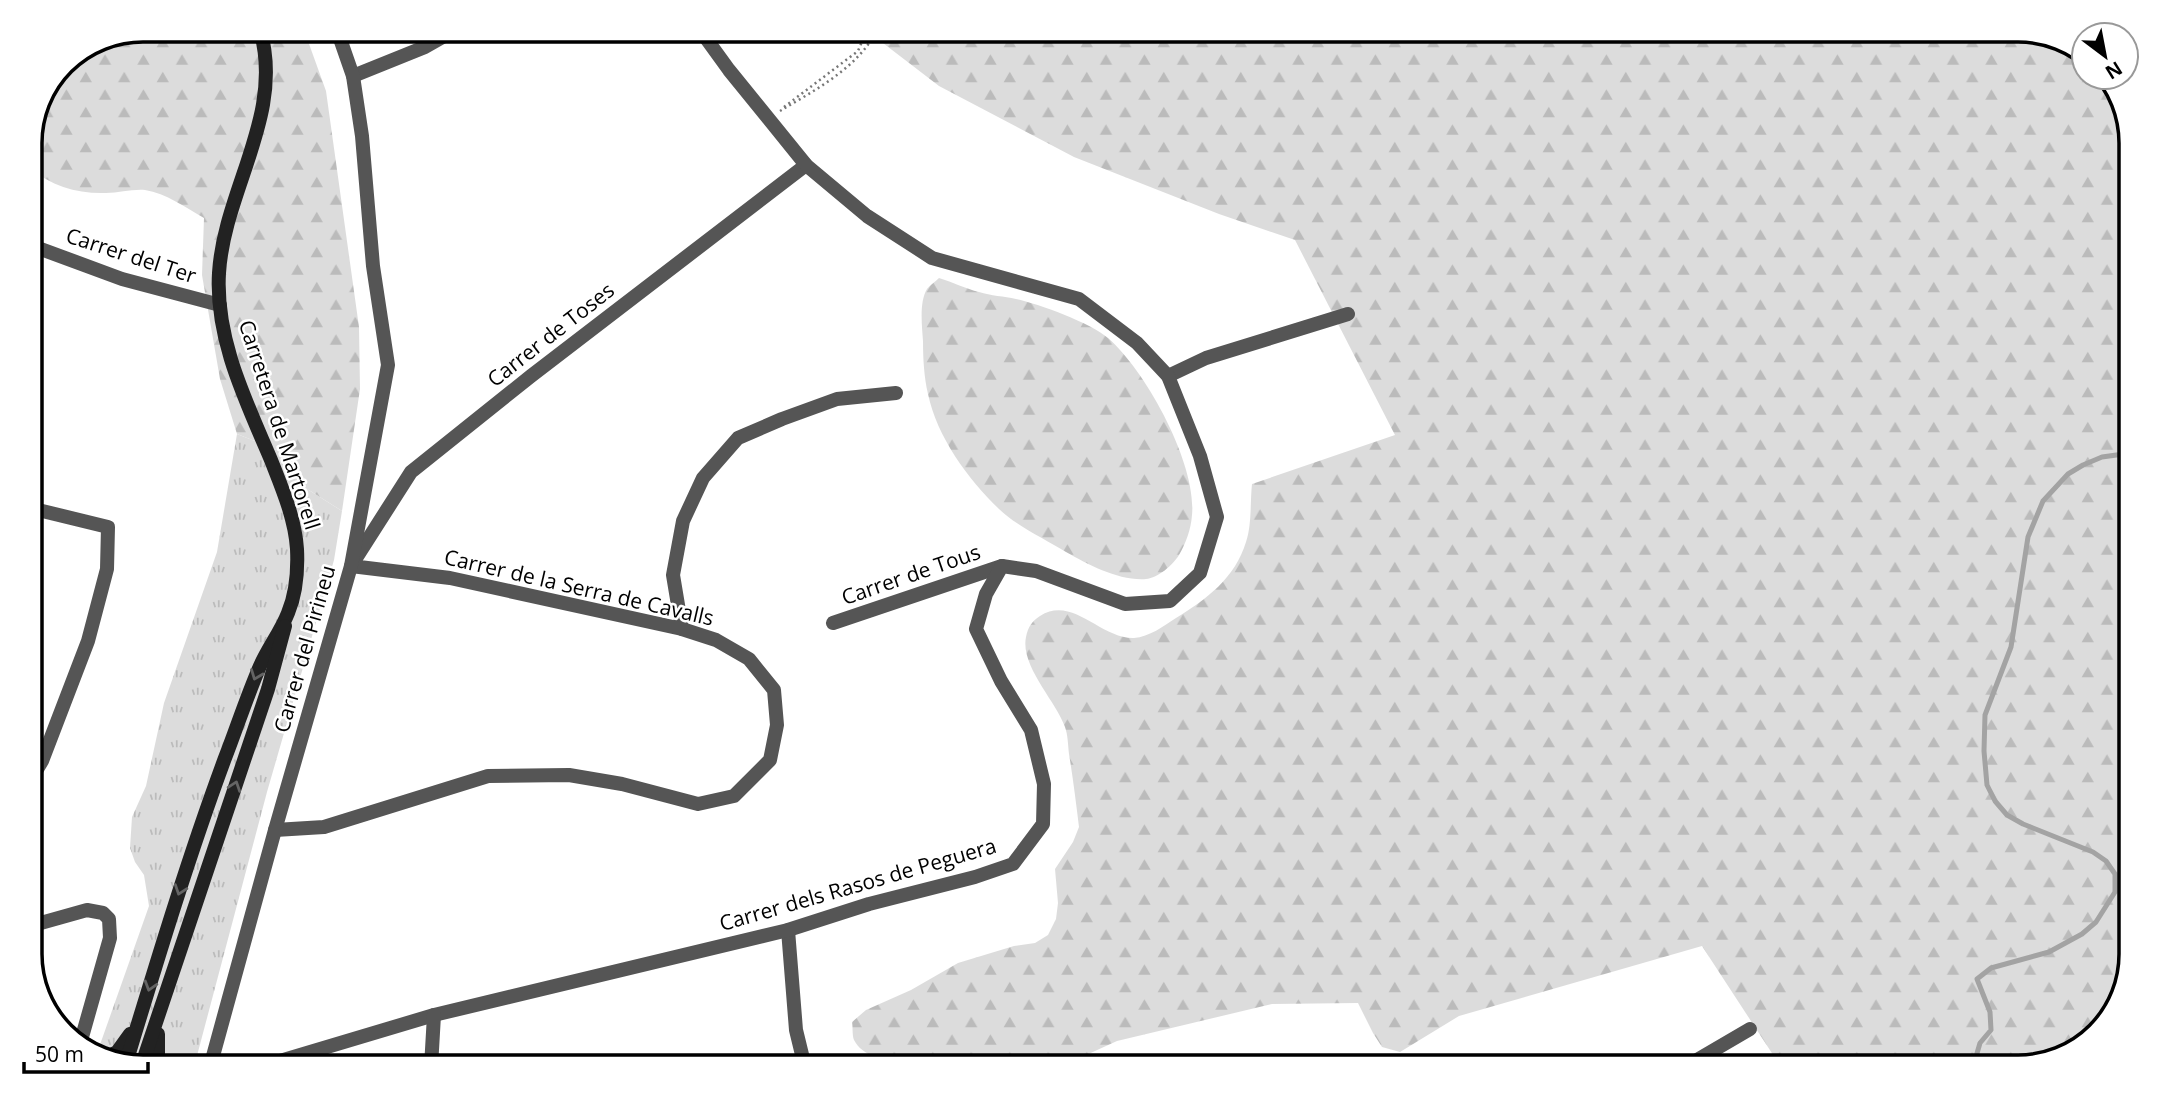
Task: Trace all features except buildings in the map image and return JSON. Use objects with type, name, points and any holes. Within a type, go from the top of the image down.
[{"type":"main road","name":"Carretera de Martorell","points":[[129,1054],[169,924],[228,751],[269,645],[287,615],[296,577],[297,547],[292,519],[233,366],[219,305],[219,272],[226,231],[266,95],[267,56],[263,42]]},
{"type":"main road","points":[[145,1055],[268,689],[287,615]]},
{"type":"main road","points":[[137,1054],[158,1017]]},
{"type":"main road","points":[[158,1017],[158,1055]]},
{"type":"main road","points":[[117,1051],[139,1021]]},
{"type":"street","name":"Carrer del Pirineu","points":[[214,1055],[351,566],[388,365],[373,266],[354,76],[341,42]]},
{"type":"street","points":[[354,76],[434,42]]},
{"type":"street","points":[[709,42],[806,165],[867,216],[932,258],[1079,299],[1138,343],[1168,376],[1200,456],[1217,517],[1200,573],[1170,601],[1125,604],[1036,571],[1002,566]]},
{"type":"street","name":"Carrer de Toses","points":[[351,566],[411,472],[531,376],[806,165]]},
{"type":"street","name":"Carrer del Ter","points":[[42,249],[122,279],[219,305]]},
{"type":"street","points":[[1168,376],[1206,358],[1348,314]]},
{"type":"street","points":[[682,629],[673,575],[682,521],[703,478],[738,438],[782,418],[837,399],[896,393]]},
{"type":"street","points":[[42,511],[108,527],[107,569],[88,641],[42,761]]},
{"type":"street","name":"Carrer de la Serra de Cavalls","points":[[275,830],[324,827],[488,776],[569,775],[622,784],[698,804],[734,796],[770,760],[777,725],[774,690],[749,659],[716,640],[682,629],[450,578],[351,566]]},
{"type":"street","name":"Carrer de Tous","points":[[833,623],[1002,566]]},
{"type":"street","name":"Carrer dels Rasos de Peguera","points":[[300,1055],[433,1015],[788,930],[869,904],[975,877],[1013,864],[1043,824],[1044,784],[1031,730],[1001,681],[976,629],[986,594],[1002,566]]},
{"type":"street","points":[[42,923],[87,910],[103,913],[109,919],[110,938],[83,1035]]},
{"type":"street","points":[[788,930],[796,1030],[802,1055]]},
{"type":"street","points":[[431,1055],[433,1015]]},
{"type":"street","points":[[1706,1055],[1750,1030]]},
{"type":"path","points":[[769,119],[858,51],[862,42]]},
{"type":"path","points":[[769,119],[838,75],[871,42]]},
{"type":"green space","points":[[143,42],[308,42],[326,91],[359,327],[360,389],[342,511],[304,487],[282,452],[237,434],[220,379],[202,275],[204,218],[176,201],[145,190],[96,193],[75,190],[42,176],[42,137],[52,98],[77,67],[93,56],[111,47]]},
{"type":"green space","points":[[882,42],[2018,42],[2044,45],[2070,56],[2070,91],[2105,91],[2114,111],[2119,137],[2119,954],[2114,986],[2102,1010],[2089,1025],[2068,1041],[2044,1052],[2031,1054],[1773,1055],[1702,946],[1459,1016],[1400,1052],[1382,1047],[1358,1003],[1272,1004],[1117,1041],[1086,1055],[871,1055],[862,1050],[854,1040],[852,1022],[866,1010],[911,990],[958,963],[1014,946],[1035,943],[1048,935],[1056,919],[1058,903],[1055,869],[1073,842],[1079,827],[1066,730],[1028,660],[1026,637],[1033,622],[1052,611],[1064,611],[1122,636],[1134,638],[1156,631],[1209,595],[1235,566],[1248,535],[1252,484],[1395,435],[1295,240],[1219,214],[1074,157],[939,86]]},
{"type":"green space","points":[[939,278],[969,289],[1038,305],[1077,320],[1108,338],[1138,372],[1153,395],[1178,445],[1191,494],[1192,515],[1188,536],[1179,555],[1165,570],[1151,578],[1136,579],[1115,575],[1084,562],[1006,515],[965,471],[946,441],[932,410],[926,381],[922,307],[924,294]]},
{"type":"green space","points":[[237,434],[282,452],[304,487],[342,511],[334,560],[267,792],[197,1055],[124,1053],[100,1046],[149,906],[144,875],[130,848],[132,817],[146,786],[164,703],[217,552]]},
{"type":"waterway","points":[[1976,1055],[1980,1043],[1991,1030],[1990,1012],[1977,979],[1991,968],[2049,952],[2082,934],[2096,922],[2115,892],[2115,874],[2106,861],[2093,852],[2007,815],[1995,801],[1987,785],[1984,751],[1985,715],[2011,647],[2028,537],[2043,501],[2068,474],[2102,457],[2119,455]]}]
